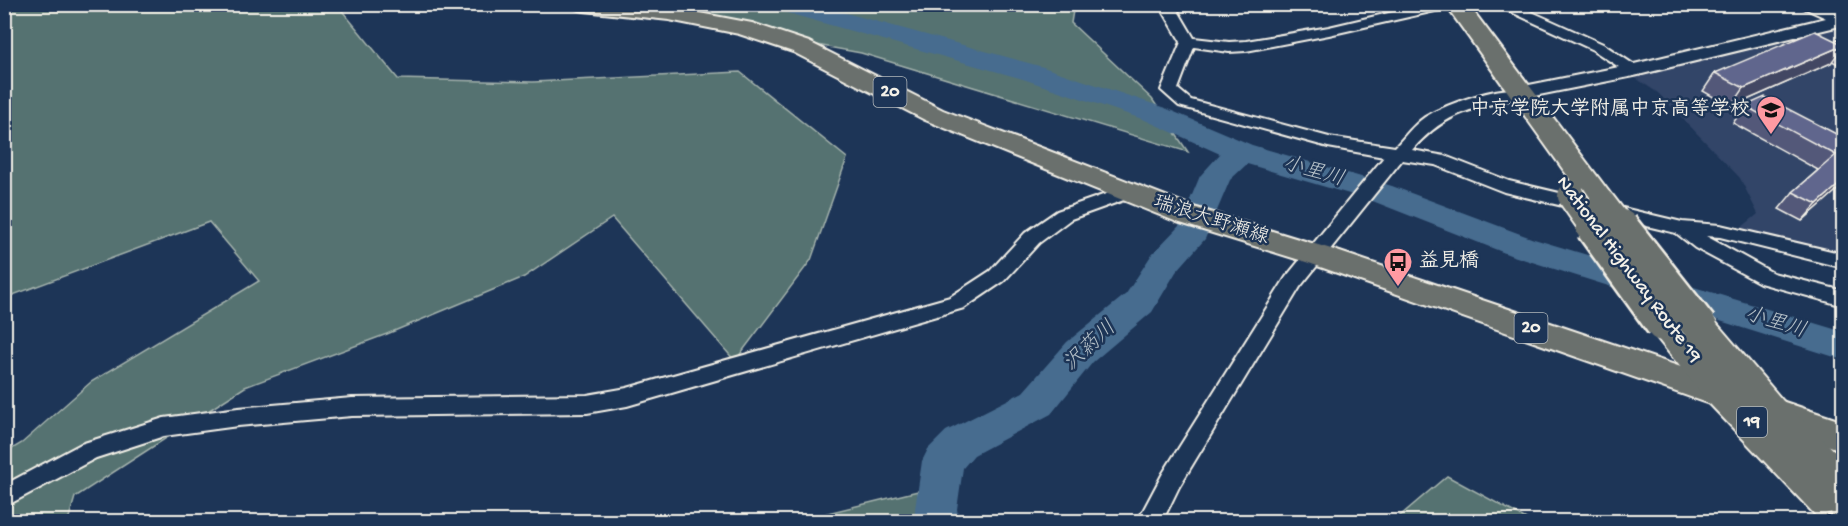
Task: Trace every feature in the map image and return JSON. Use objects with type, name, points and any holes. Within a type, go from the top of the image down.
[{"type":"highway","name":"National Highway Route 19","points":[[1442,5],[1509,93],[1602,203],[1770,411],[1844,485]]},
{"type":"highway","name":"National Highway Route 19","points":[[1509,93],[1571,195],[1663,324],[1723,394],[1750,420],[1830,518]]},
{"type":"main road","name":"瑞浪大野瀬線","points":[[584,4],[669,13],[722,23],[801,47],[934,115],[1201,219],[1317,255],[1844,437]]},
{"type":"street","points":[[1166,4],[1189,42]]},
{"type":"street","points":[[1501,4],[1598,47],[1634,70]]},
{"type":"street","points":[[1810,4],[1844,19]]},
{"type":"street","points":[[1189,42],[1246,46],[1329,31],[1442,5]]},
{"type":"street","points":[[1149,522],[1171,480],[1293,282],[1317,255],[1343,219],[1425,125],[1454,111],[1509,93],[1634,70],[1844,19]]},
{"type":"street","points":[[1189,42],[1169,90],[1185,103],[1328,142],[1396,156],[1439,160],[1504,186],[1682,228],[1720,231],[1844,261]]},
{"type":"street","points":[[4,497],[89,451],[164,427],[238,417],[352,407],[587,404],[627,397],[957,303],[997,276],[1032,238],[1064,214],[1129,192]]},
{"type":"street","points":[[1682,228],[1702,243],[1767,278],[1844,299]]},
{"type":"path","points":[[1830,518],[1844,512]]},
{"type":"shaded area","name":"中京学院大学附属中京高等学校","points":[[1843,23],[1843,256],[1737,231],[1758,214],[1740,178],[1658,93],[1631,75]]},
{"type":"green space","points":[[323,4],[339,7],[398,79],[533,82],[740,72],[847,158],[811,260],[735,361],[612,218],[524,277],[387,334],[245,387],[75,497],[68,521],[5,521],[5,453],[22,443],[91,382],[259,281],[209,222],[5,298],[5,5]]},
{"type":"green space","points":[[598,5],[1074,5],[1071,23],[1152,99],[1188,152],[861,53]]},
{"type":"green space","points":[[1447,476],[1530,521],[1394,521]]},
{"type":"green space","points":[[918,491],[918,521],[795,521]]},
{"type":"building","points":[[1815,31],[1844,45],[1744,88],[1715,73]]},
{"type":"building","points":[[1765,97],[1844,138],[1844,180],[1817,204],[1793,192],[1836,155],[1745,106]]},
{"type":"waterway","name":"小里川","points":[[782,4],[1033,73],[1155,114],[1241,152]]},
{"type":"waterway","name":"沢葯川","points":[[937,522],[936,509],[943,461],[960,443],[1037,403],[1080,352],[1139,303],[1164,263],[1193,231],[1216,176],[1241,152]]},
{"type":"waterway","name":"小里川","points":[[1241,152],[1381,193],[1522,247],[1844,346]]},
{"type":"place","name":"中京学院大学附属中京高等学校","points":[[1771,136]]},
{"type":"place","name":"益見橋","points":[[1398,288]]}]
